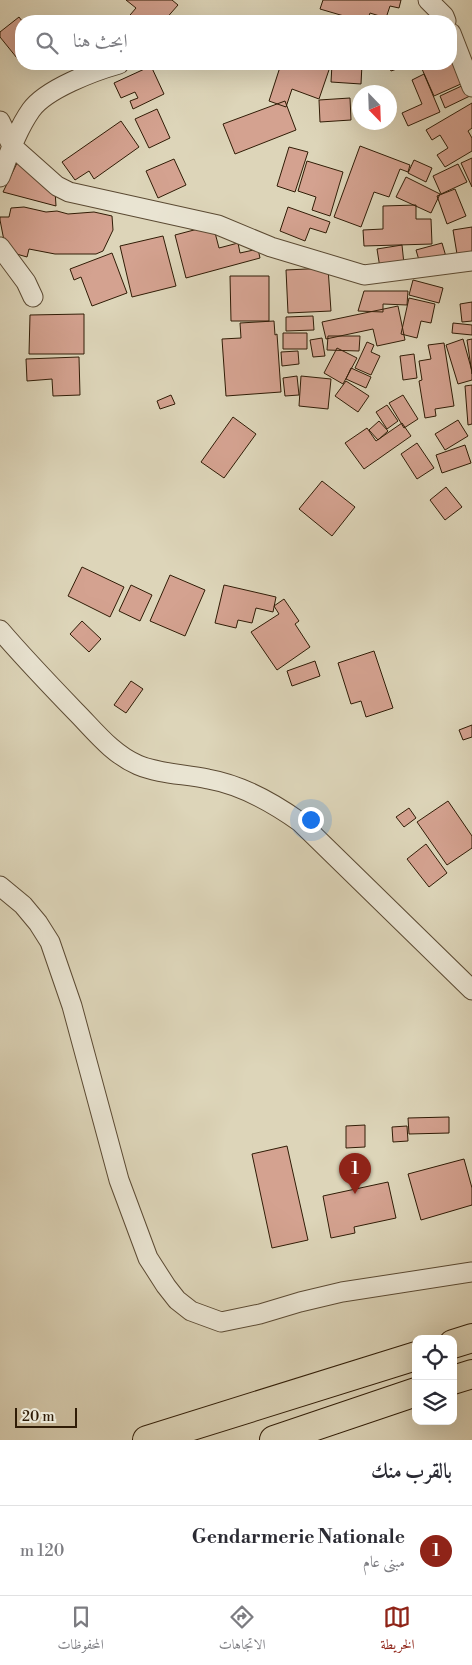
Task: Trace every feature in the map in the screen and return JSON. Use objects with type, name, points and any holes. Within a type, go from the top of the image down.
[{"type":"main road","points":[[457,1343],[472,1338]]},
{"type":"main road","points":[[147,1440],[412,1357]]},
{"type":"main road","points":[[457,1379],[472,1374]]},
{"type":"main road","points":[[274,1440],[412,1393]]},
{"type":"street","points":[[428,0],[443,15]]},
{"type":"street","points":[[457,48],[472,87]]},
{"type":"street","points":[[0,176],[12,146],[31,109],[42,98],[60,87],[104,70]]},
{"type":"street","points":[[0,121],[12,146],[57,186],[69,192],[218,225],[271,247],[364,275],[472,262]]},
{"type":"street","points":[[0,247],[26,282],[33,296]]},
{"type":"street","points":[[0,630],[100,737],[123,757],[151,770],[210,779],[247,791],[283,810],[300,822],[472,990]]},
{"type":"street","points":[[0,886],[24,905],[50,942],[72,1006],[119,1180],[148,1258],[177,1300],[191,1312],[221,1322],[260,1314],[342,1292],[472,1272]]},
{"type":"building","points":[[126,0],[172,0],[178,5],[169,15],[130,15],[136,8]]},
{"type":"building","points":[[323,0],[401,0],[399,8],[390,6],[387,15],[370,13],[369,15],[340,15],[320,9]]},
{"type":"building","points":[[15,20],[15,56],[0,37],[0,32]]},
{"type":"building","points":[[457,63],[472,79],[434,96],[422,70],[457,70]]},
{"type":"building","points":[[142,70],[153,70],[164,94],[133,109],[130,101],[138,98],[135,92],[121,98],[114,83]]},
{"type":"building","points":[[279,70],[329,70],[319,99],[292,89],[286,107],[269,101]]},
{"type":"building","points":[[332,70],[362,70],[361,84],[331,82]]},
{"type":"building","points":[[424,74],[440,112],[408,126],[402,113],[422,104],[412,80]]},
{"type":"building","points":[[468,83],[472,95],[445,108],[440,96]]},
{"type":"building","points":[[350,98],[351,120],[320,122],[319,100]]},
{"type":"building","points":[[285,101],[296,130],[235,154],[223,124]]},
{"type":"building","points":[[472,103],[472,128],[468,131],[472,138],[472,151],[445,167],[437,155],[448,148],[440,135],[432,140],[426,130]]},
{"type":"building","points":[[157,109],[170,138],[149,148],[135,119]]},
{"type":"building","points":[[121,121],[139,147],[94,179],[89,171],[75,180],[62,162]]},
{"type":"building","points":[[360,146],[410,165],[408,172],[400,169],[389,197],[374,192],[361,227],[334,217]]},
{"type":"building","points":[[289,147],[308,152],[295,192],[277,186]]},
{"type":"building","points":[[472,158],[472,187],[461,163]]},
{"type":"building","points":[[174,159],[186,185],[158,198],[146,171]]},
{"type":"building","points":[[414,160],[432,168],[426,182],[408,173]]},
{"type":"building","points":[[18,161],[55,190],[56,206],[3,192]]},
{"type":"building","points":[[307,161],[343,172],[330,216],[312,210],[316,197],[298,191]]},
{"type":"building","points":[[458,164],[467,182],[441,194],[433,176]]},
{"type":"building","points":[[406,177],[440,194],[431,213],[396,197]]},
{"type":"building","points":[[455,189],[466,216],[447,224],[437,196]]},
{"type":"building","points":[[416,205],[416,219],[431,219],[432,244],[364,246],[363,230],[383,229],[383,206]]},
{"type":"building","points":[[24,207],[46,212],[57,211],[68,214],[94,212],[112,216],[113,230],[103,251],[96,254],[55,254],[29,249],[27,257],[6,251],[0,220],[0,217],[9,217],[11,208]]},
{"type":"building","points":[[288,207],[330,222],[326,233],[310,228],[305,241],[280,231]]},
{"type":"building","points":[[213,225],[219,248],[238,243],[240,253],[258,249],[260,258],[186,278],[175,235]]},
{"type":"building","points":[[472,227],[472,252],[457,254],[453,230]]},
{"type":"building","points":[[163,236],[176,286],[132,297],[120,246]]},
{"type":"building","points":[[442,243],[447,260],[421,267],[416,250]]},
{"type":"building","points":[[402,245],[404,264],[380,268],[377,249]]},
{"type":"building","points":[[112,253],[127,293],[92,306],[81,277],[74,280],[70,269]]},
{"type":"building","points":[[328,268],[331,311],[288,313],[286,270]]},
{"type":"building","points":[[230,276],[269,276],[269,321],[231,321]]},
{"type":"building","points":[[413,280],[443,288],[439,303],[409,295]]},
{"type":"building","points":[[364,291],[408,291],[407,305],[383,304],[383,312],[358,311]]},
{"type":"building","points":[[409,298],[435,304],[431,323],[421,321],[417,338],[401,334]]},
{"type":"building","points":[[472,302],[472,321],[462,322],[460,304]]},
{"type":"building","points":[[398,306],[405,340],[377,346],[373,329],[326,339],[322,322]]},
{"type":"building","points":[[84,314],[84,354],[29,354],[30,315]]},
{"type":"building","points":[[313,316],[314,330],[286,331],[286,317]]},
{"type":"building","points":[[274,321],[275,335],[277,334],[281,392],[226,396],[222,339],[241,338],[240,323]]},
{"type":"building","points":[[453,323],[472,325],[472,335],[452,333]]},
{"type":"building","points":[[283,333],[307,333],[307,349],[283,349]]},
{"type":"building","points":[[328,336],[360,336],[359,351],[327,350]]},
{"type":"building","points":[[322,338],[325,356],[313,357],[310,340]]},
{"type":"building","points":[[463,339],[472,371],[472,380],[458,384],[446,345]]},
{"type":"building","points":[[472,339],[472,374],[467,340]]},
{"type":"building","points":[[367,342],[374,345],[371,352],[380,356],[371,375],[355,368]]},
{"type":"building","points":[[444,343],[454,406],[435,409],[436,416],[425,418],[419,381],[422,380],[419,361],[431,359],[428,345]]},
{"type":"building","points":[[337,348],[357,358],[343,384],[324,373]]},
{"type":"building","points":[[298,351],[299,364],[282,366],[281,352]]},
{"type":"building","points":[[414,354],[417,378],[403,380],[400,356]]},
{"type":"building","points":[[79,357],[80,395],[53,396],[52,379],[27,381],[26,359]]},
{"type":"building","points":[[351,368],[371,377],[366,388],[346,379]]},
{"type":"building","points":[[297,376],[299,395],[285,396],[283,378]]},
{"type":"building","points":[[301,376],[331,379],[328,409],[299,406]]},
{"type":"building","points":[[346,381],[369,396],[358,412],[335,396]]},
{"type":"building","points":[[472,385],[472,424],[468,425],[465,386]]},
{"type":"building","points":[[171,395],[175,404],[160,409],[157,401]]},
{"type":"building","points":[[403,395],[418,419],[404,428],[389,403]]},
{"type":"building","points":[[387,405],[398,421],[387,429],[376,412]]},
{"type":"building","points":[[233,417],[256,434],[224,478],[201,462]]},
{"type":"building","points":[[458,420],[468,436],[445,450],[435,434]]},
{"type":"building","points":[[379,421],[388,431],[378,440],[369,430]]},
{"type":"building","points":[[402,423],[411,436],[364,469],[345,443],[367,428],[376,441]]},
{"type":"building","points":[[417,443],[434,468],[417,479],[401,454]]},
{"type":"building","points":[[465,445],[471,463],[442,473],[436,455]]},
{"type":"building","points":[[322,481],[355,507],[332,536],[299,509]]},
{"type":"building","points":[[446,487],[462,507],[445,520],[430,500]]},
{"type":"building","points":[[82,567],[124,587],[110,617],[68,596]]},
{"type":"building","points":[[170,575],[205,590],[185,636],[150,621]]},
{"type":"building","points":[[131,585],[152,595],[140,621],[119,611]]},
{"type":"building","points":[[224,585],[276,597],[273,612],[256,608],[252,623],[238,620],[236,628],[215,623]]},
{"type":"building","points":[[284,599],[299,621],[295,624],[310,647],[277,670],[251,632],[279,614],[274,606]]},
{"type":"building","points":[[82,621],[101,639],[89,652],[70,634]]},
{"type":"building","points":[[374,651],[393,708],[366,717],[361,701],[351,704],[338,663]]},
{"type":"building","points":[[315,661],[320,676],[292,686],[287,671]]},
{"type":"building","points":[[131,681],[143,689],[126,713],[114,705]]},
{"type":"building","points":[[472,725],[472,737],[463,740],[459,730]]},
{"type":"building","points":[[448,801],[472,836],[472,848],[447,865],[417,822]]},
{"type":"building","points":[[409,808],[416,818],[404,827],[396,817]]},
{"type":"building","points":[[426,844],[447,873],[429,887],[407,859]]},
{"type":"building","points":[[449,1117],[449,1133],[409,1134],[408,1118]]},
{"type":"building","points":[[365,1125],[365,1147],[346,1148],[346,1126]]},
{"type":"building","points":[[407,1126],[408,1141],[393,1142],[392,1127]]},
{"type":"building","points":[[287,1146],[308,1240],[272,1248],[252,1154]]},
{"type":"building","points":[[464,1159],[472,1188],[472,1205],[421,1220],[408,1174]]},
{"type":"building","points":[[388,1182],[396,1218],[354,1227],[355,1233],[331,1238],[323,1196]]},
{"type":"place","name":"Gendarmerie Nationale","points":[[355,1194]]}]
